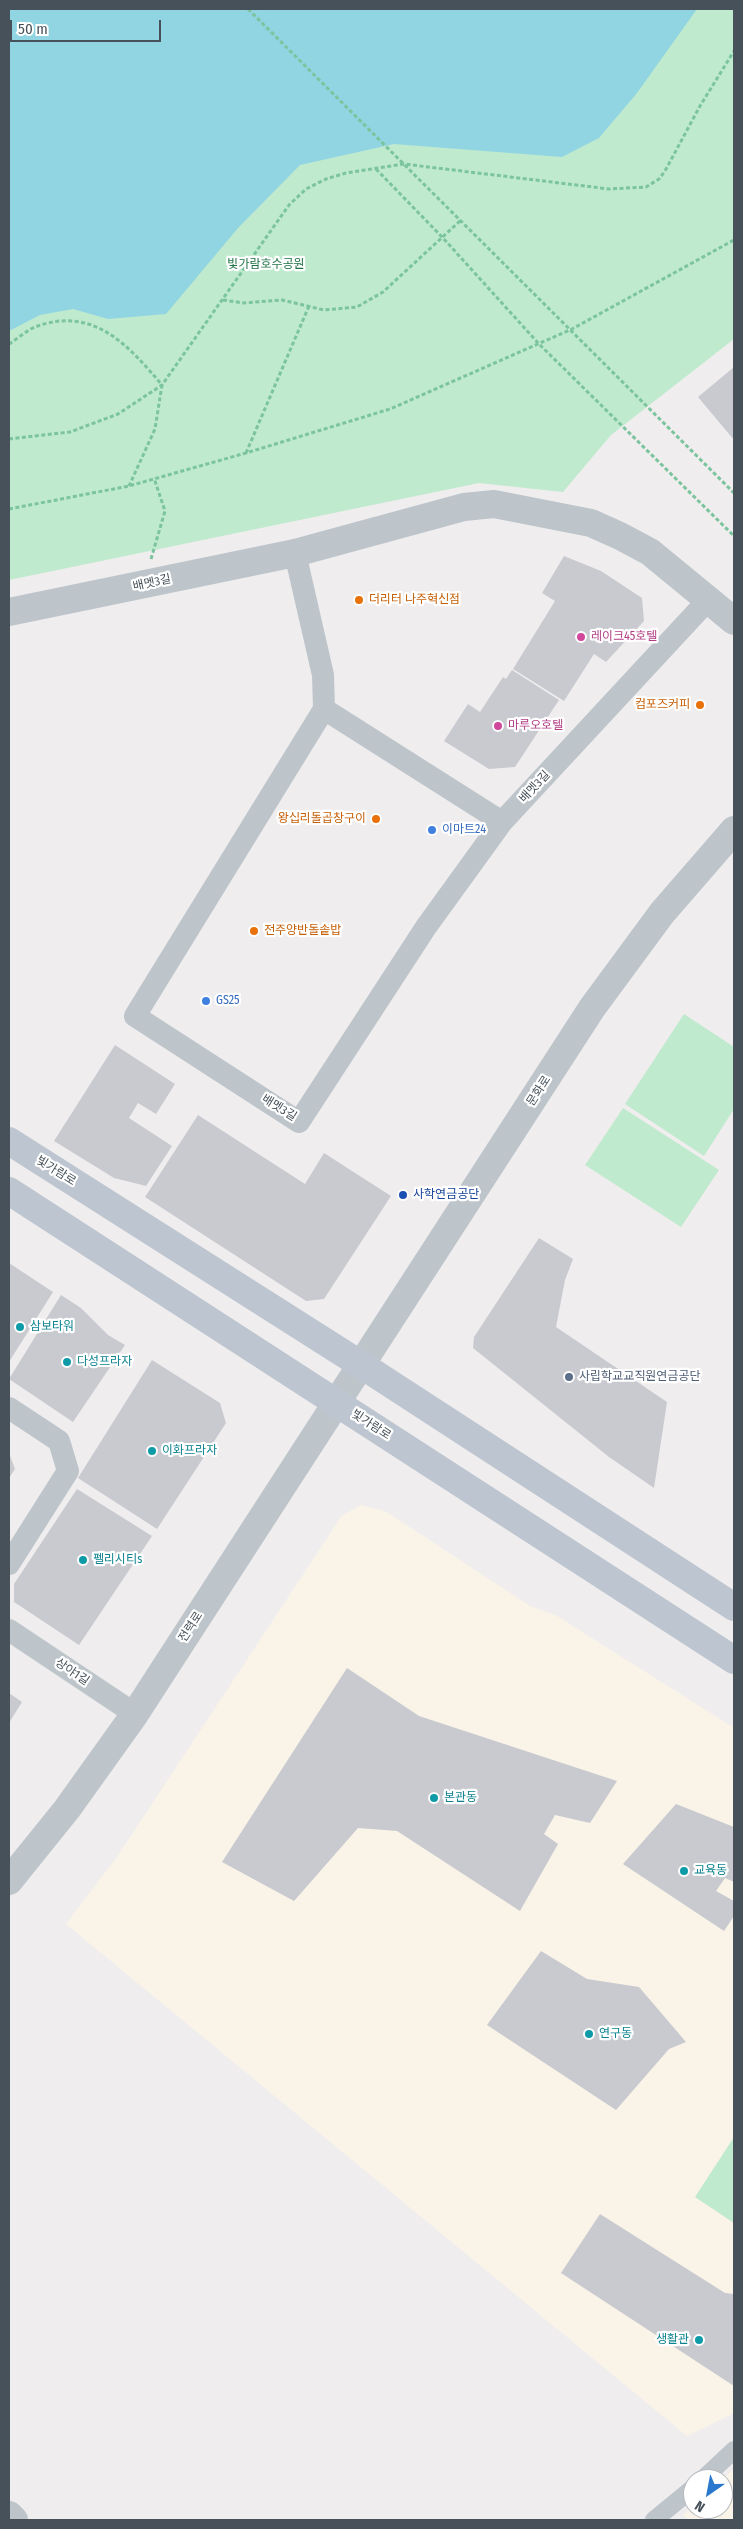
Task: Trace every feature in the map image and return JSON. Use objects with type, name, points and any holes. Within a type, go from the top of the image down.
[{"type":"main road","name":"빛가람로","points":[[9,1142],[360,1364],[734,1607]]},
{"type":"main road","name":"빛가람로","points":[[9,1191],[734,1660]]},
{"type":"street","name":"배멧3길","points":[[9,612],[295,553],[464,507],[494,504],[591,523],[650,552],[710,599],[734,621]]},
{"type":"street","points":[[295,553],[323,675],[324,709],[502,822]]},
{"type":"street","name":"배멧3길","points":[[324,709],[135,1016],[299,1122],[426,927],[502,822],[710,599]]},
{"type":"street","name":"문화로","points":[[360,1364],[592,1008],[662,913],[734,830]]},
{"type":"street","name":"전력로","points":[[9,1881],[67,1809],[135,1714],[360,1364]]},
{"type":"street","points":[[9,1408],[59,1441],[68,1471],[9,1564]]},
{"type":"street","name":"상야1길","points":[[9,1630],[135,1714]]},
{"type":"street","points":[[714,2469],[734,2450]]},
{"type":"street","points":[[654,2520],[683,2496]]},
{"type":"street","points":[[9,2515],[14,2520]]},
{"type":"path","points":[[248,9],[734,492]]},
{"type":"path","points":[[9,440],[70,432],[118,414],[162,385],[223,300],[265,236],[289,205],[306,189],[340,175],[404,164],[609,189],[646,186],[659,179],[666,171],[700,106],[734,51]]},
{"type":"path","points":[[375,169],[443,238],[539,344],[734,536]]},
{"type":"path","points":[[223,300],[244,303],[282,300],[324,310],[357,307],[383,292],[461,220]]},
{"type":"path","points":[[9,509],[129,486],[390,409],[572,329],[734,240]]},
{"type":"path","points":[[246,453],[309,306]]},
{"type":"path","points":[[9,344],[34,328],[69,319],[87,324],[124,342],[162,385]]},
{"type":"path","points":[[129,486],[155,429],[162,385]]},
{"type":"path","points":[[151,560],[165,511],[154,478]]},
{"type":"shaded area","points":[[360,1505],[385,1511],[530,1606],[557,1616],[734,1728],[734,2413],[687,2436],[66,1924],[117,1857],[341,1517]]},
{"type":"shaded area","points":[[733,2470],[734,2520],[688,2520],[733,2519]]},
{"type":"green space","name":"빛가람호수공원","points":[[9,9],[734,9],[734,339],[611,435],[563,492],[479,483],[9,580]]},
{"type":"green space","points":[[684,1014],[734,1047],[734,1109],[704,1156],[625,1104]]},
{"type":"green space","points":[[623,1108],[719,1170],[681,1227],[585,1165]]},
{"type":"green space","points":[[734,2137],[734,2223],[695,2197]]},
{"type":"water","points":[[9,9],[697,9],[637,93],[599,138],[562,157],[394,144],[300,165],[238,228],[166,314],[108,319],[73,309],[40,315],[9,331]]},
{"type":"building","points":[[734,367],[734,440],[698,397]]},
{"type":"building","name":"레이크45호텔","points":[[564,556],[601,571],[642,598],[644,621],[606,662],[594,654],[564,701],[513,669],[555,601],[542,593]]},
{"type":"building","name":"마루오호텔","points":[[512,670],[559,700],[515,767],[489,769],[444,741],[468,704],[480,712],[503,677],[506,679]]},
{"type":"building","points":[[115,1045],[175,1084],[156,1114],[138,1103],[129,1118],[172,1146],[146,1186],[114,1178],[54,1141]]},
{"type":"building","points":[[198,1115],[305,1184],[324,1153],[391,1196],[324,1299],[306,1301],[145,1197]]},
{"type":"building","name":"사립학교교직원연금공단","points":[[539,1238],[573,1259],[565,1280],[556,1327],[667,1402],[654,1488],[609,1457],[473,1348],[474,1337]]},
{"type":"building","name":"삼보타워","points":[[9,1263],[53,1292],[9,1362]]},
{"type":"building","name":"다성프라자","points":[[61,1295],[81,1308],[108,1335],[125,1345],[73,1422],[9,1379]]},
{"type":"building","name":"이화프라자","points":[[152,1360],[220,1403],[226,1423],[157,1529],[78,1478]]},
{"type":"building","points":[[9,1453],[15,1469],[9,1478]]},
{"type":"building","name":"펠리시티s","points":[[77,1489],[152,1536],[79,1645],[14,1602],[14,1584]]},
{"type":"building","name":"본관동","points":[[347,1668],[419,1716],[617,1781],[590,1823],[555,1815],[544,1834],[558,1844],[520,1911],[397,1831],[358,1828],[294,1901],[222,1862]]},
{"type":"building","points":[[9,1693],[22,1702],[9,1723]]},
{"type":"building","name":"교육동","points":[[676,1804],[734,1827],[734,1882],[725,1878],[716,1891],[734,1901],[734,1916],[724,1931],[623,1864]]},
{"type":"building","name":"연구동","points":[[541,1951],[587,1979],[639,1987],[686,2042],[669,2049],[616,2110],[487,2025]]},
{"type":"building","name":"생활관","points":[[600,2214],[725,2293],[734,2294],[734,2386],[561,2273]]},
{"type":"place","name":"더리터 나주혁신점","points":[[359,600]]},
{"type":"place","name":"레이크45호텔","points":[[581,637]]},
{"type":"place","name":"컴포즈커피","points":[[700,705]]},
{"type":"place","name":"마루오호텔","points":[[498,726]]},
{"type":"place","name":"왕십리돌곱창구이","points":[[376,819]]},
{"type":"place","name":"이마트24","points":[[432,830]]},
{"type":"place","name":"전주양반돌솥밥","points":[[254,931]]},
{"type":"place","name":"GS25","points":[[206,1001]]},
{"type":"place","name":"사학연금공단","points":[[403,1195]]},
{"type":"place","name":"삼보타워","points":[[20,1327]]},
{"type":"place","name":"다성프라자","points":[[67,1362]]},
{"type":"place","name":"사립학교교직원연금공단","points":[[569,1377]]},
{"type":"place","name":"이화프라자","points":[[152,1451]]},
{"type":"place","name":"펠리시티s","points":[[83,1560]]},
{"type":"place","name":"본관동","points":[[434,1798]]},
{"type":"place","name":"교육동","points":[[684,1871]]},
{"type":"place","name":"연구동","points":[[589,2034]]},
{"type":"place","name":"생활관","points":[[699,2340]]}]
